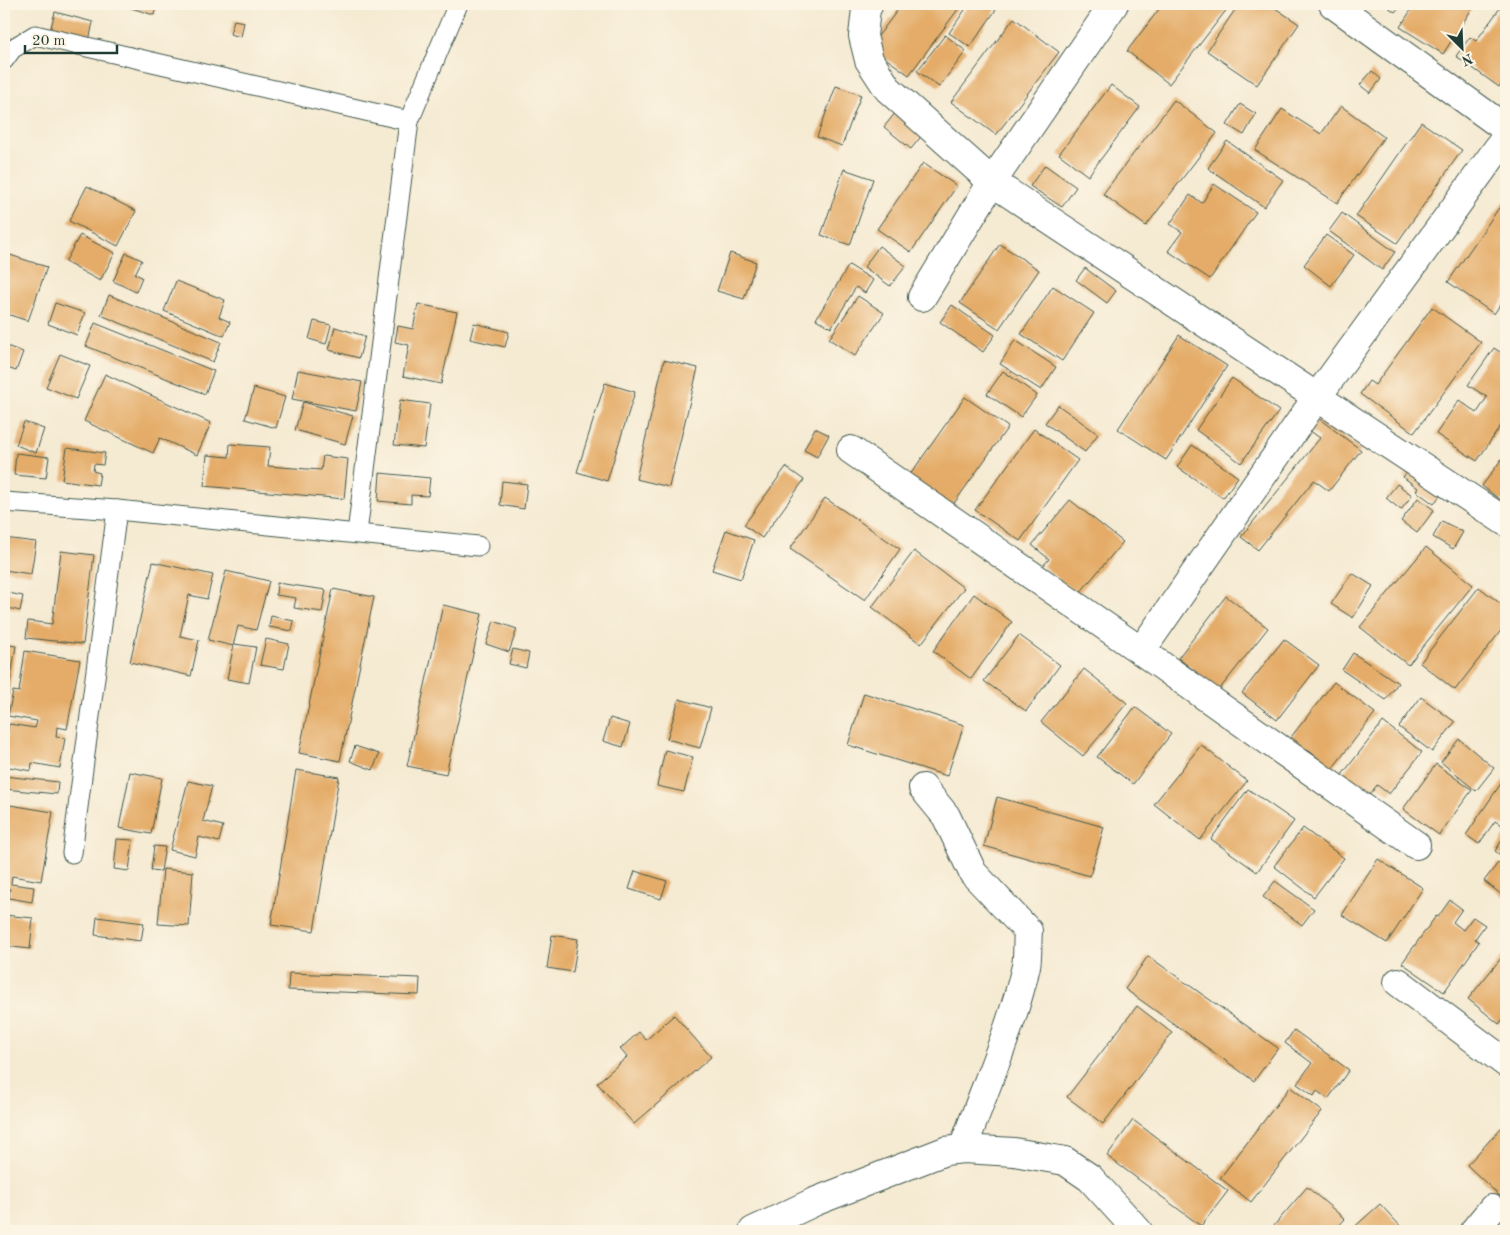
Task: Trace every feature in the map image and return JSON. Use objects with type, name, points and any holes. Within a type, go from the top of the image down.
[{"type":"street","points":[[869,4],[866,9],[863,36],[869,60],[888,89],[992,182],[1506,522]]},
{"type":"street","points":[[922,297],[992,182],[1114,4]]},
{"type":"street","points":[[1333,4],[1506,129]]},
{"type":"street","points":[[1142,651],[1316,397],[1506,137]]},
{"type":"street","points":[[851,450],[1142,651],[1416,845]]},
{"type":"street","points":[[923,788],[946,816],[973,873],[1028,931],[1026,964],[1006,1038],[976,1109],[963,1149]]},
{"type":"street","points":[[1398,982],[1506,1063]]},
{"type":"street","points":[[760,1230],[814,1202],[945,1151],[963,1149],[1014,1152],[1065,1161],[1090,1178],[1138,1231]]},
{"type":"street","points":[[1474,1231],[1492,1209]]},
{"type":"lane","points":[[357,533],[409,121],[458,4]]},
{"type":"lane","points":[[4,60],[12,49],[35,35],[409,121]]},
{"type":"lane","points":[[4,502],[117,510],[478,546]]},
{"type":"lane","points":[[72,853],[117,510]]},
{"type":"building","points":[[130,4],[157,4],[154,15],[128,7]]},
{"type":"building","points":[[902,4],[962,4],[909,75],[870,47]]},
{"type":"building","points":[[969,4],[1000,4],[970,47],[949,33]]},
{"type":"building","points":[[1163,4],[1231,4],[1169,84],[1127,51]]},
{"type":"building","points":[[1239,4],[1269,4],[1299,24],[1257,85],[1207,51]]},
{"type":"building","points":[[1384,4],[1402,4],[1395,12]]},
{"type":"building","points":[[1415,4],[1475,4],[1443,54],[1400,27]]},
{"type":"building","points":[[1503,4],[1506,4],[1506,77],[1499,87],[1456,56],[1470,37],[1476,41]]},
{"type":"building","points":[[55,12],[93,22],[89,41],[50,31]]},
{"type":"building","points":[[1014,18],[1059,52],[996,135],[951,102]]},
{"type":"building","points":[[234,20],[244,22],[241,37],[230,34]]},
{"type":"building","points":[[945,35],[966,51],[939,87],[917,71]]},
{"type":"building","points":[[1372,71],[1381,79],[1370,93],[1360,85]]},
{"type":"building","points":[[1111,85],[1140,107],[1088,176],[1059,154]]},
{"type":"building","points":[[836,86],[861,95],[842,146],[817,137]]},
{"type":"building","points":[[1174,100],[1217,133],[1146,226],[1103,194]]},
{"type":"building","points":[[1240,104],[1256,114],[1244,135],[1227,125]]},
{"type":"building","points":[[1341,106],[1384,137],[1337,203],[1255,150],[1282,109],[1321,134]]},
{"type":"building","points":[[896,112],[923,134],[911,149],[884,127]]},
{"type":"building","points":[[1421,122],[1462,150],[1397,243],[1356,216]]},
{"type":"building","points":[[1227,141],[1283,180],[1264,207],[1208,168]]},
{"type":"building","points":[[923,163],[957,186],[911,252],[877,229]]},
{"type":"building","points":[[1045,165],[1076,187],[1062,207],[1030,186]]},
{"type":"building","points":[[844,169],[873,179],[850,245],[821,235]]},
{"type":"building","points":[[1214,184],[1256,212],[1210,279],[1168,251],[1182,232],[1170,224],[1190,195],[1202,203]]},
{"type":"building","points":[[87,186],[136,211],[118,246],[69,221]]},
{"type":"building","points":[[1503,202],[1506,204],[1506,296],[1494,314],[1448,282]]},
{"type":"building","points":[[1342,213],[1395,252],[1382,270],[1329,231]]},
{"type":"building","points":[[80,235],[115,253],[100,281],[65,262]]},
{"type":"building","points":[[1326,235],[1354,255],[1331,286],[1304,265]]},
{"type":"building","points":[[1000,244],[1039,270],[999,329],[960,303]]},
{"type":"building","points":[[879,246],[906,266],[890,286],[864,267]]},
{"type":"building","points":[[4,253],[47,267],[28,321],[4,313]]},
{"type":"building","points":[[126,253],[142,260],[135,274],[142,277],[136,292],[113,281]]},
{"type":"building","points":[[730,253],[756,262],[744,299],[717,291]]},
{"type":"building","points":[[849,265],[873,280],[865,293],[856,287],[831,328],[816,319]]},
{"type":"building","points":[[1085,268],[1116,291],[1107,303],[1076,280]]},
{"type":"building","points":[[176,281],[225,300],[219,317],[230,322],[224,336],[164,311]]},
{"type":"building","points":[[1053,286],[1094,313],[1062,361],[1021,334]]},
{"type":"building","points":[[109,295],[221,342],[213,362],[101,315]]},
{"type":"building","points":[[858,296],[884,313],[855,356],[829,339]]},
{"type":"building","points":[[55,303],[85,313],[77,335],[48,324]]},
{"type":"building","points":[[418,304],[457,312],[441,384],[403,376],[409,345],[395,342],[398,326],[413,329]]},
{"type":"building","points":[[952,305],[995,335],[983,352],[940,322]]},
{"type":"building","points":[[1432,307],[1481,342],[1414,433],[1360,394],[1369,381],[1375,385]]},
{"type":"building","points":[[314,321],[331,325],[326,344],[309,339]]},
{"type":"building","points":[[95,323],[214,371],[205,394],[86,346]]},
{"type":"building","points":[[474,323],[509,332],[505,347],[470,339]]},
{"type":"building","points":[[335,327],[365,336],[359,358],[329,350]]},
{"type":"building","points":[[1179,335],[1227,366],[1166,460],[1118,429]]},
{"type":"building","points":[[1015,340],[1056,367],[1041,390],[1000,364]]},
{"type":"building","points":[[4,345],[23,352],[16,371],[4,367]]},
{"type":"building","points":[[1494,348],[1506,356],[1506,418],[1477,461],[1436,434],[1459,400],[1477,413],[1487,397],[1468,385]]},
{"type":"building","points":[[60,354],[90,366],[76,399],[46,387]]},
{"type":"building","points":[[664,360],[698,368],[669,487],[636,479]]},
{"type":"building","points":[[298,370],[362,382],[356,411],[292,399]]},
{"type":"building","points":[[1003,371],[1037,395],[1021,417],[987,394]]},
{"type":"building","points":[[105,374],[211,423],[197,455],[160,438],[153,453],[84,421]]},
{"type":"building","points":[[1232,378],[1279,411],[1241,463],[1196,430]]},
{"type":"building","points":[[605,383],[635,392],[607,481],[577,472]]},
{"type":"building","points":[[254,388],[285,397],[276,428],[245,419]]},
{"type":"building","points":[[965,397],[1008,427],[950,509],[907,479]]},
{"type":"building","points":[[400,400],[430,404],[424,448],[394,445]]},
{"type":"building","points":[[303,402],[353,416],[345,444],[295,430]]},
{"type":"building","points":[[1058,405],[1098,434],[1085,452],[1045,423]]},
{"type":"building","points":[[1318,418],[1361,450],[1329,491],[1314,480],[1258,550],[1241,537],[1320,438],[1309,430]]},
{"type":"building","points":[[24,422],[44,429],[36,453],[16,445]]},
{"type":"building","points":[[815,428],[829,435],[817,457],[804,450]]},
{"type":"building","points":[[1034,429],[1078,460],[1020,541],[975,510]]},
{"type":"building","points":[[230,444],[270,447],[268,466],[321,470],[323,456],[348,459],[344,499],[204,486],[207,455],[229,457]]},
{"type":"building","points":[[1192,445],[1238,477],[1223,498],[1177,467]]},
{"type":"building","points":[[67,448],[105,453],[103,465],[94,464],[93,471],[100,473],[98,485],[62,480]]},
{"type":"building","points":[[16,453],[49,457],[46,478],[14,475]]},
{"type":"building","points":[[1506,453],[1506,504],[1482,486]]},
{"type":"building","points":[[1411,466],[1444,490],[1434,504],[1416,491],[1418,488],[1403,477]]},
{"type":"building","points":[[786,467],[804,480],[762,538],[744,525]]},
{"type":"building","points":[[380,473],[430,478],[428,496],[411,495],[411,504],[378,501]]},
{"type":"building","points":[[502,481],[527,484],[524,509],[500,505]]},
{"type":"building","points":[[1397,484],[1412,495],[1401,510],[1386,498]]},
{"type":"building","points":[[825,498],[900,549],[865,600],[790,549]]},
{"type":"building","points":[[1418,498],[1434,510],[1417,533],[1401,521]]},
{"type":"building","points":[[1070,500],[1123,542],[1078,595],[1043,566],[1049,559],[1032,545]]},
{"type":"building","points":[[1442,521],[1463,532],[1453,549],[1433,537]]},
{"type":"building","points":[[726,530],[754,540],[741,579],[712,570]]},
{"type":"building","points":[[4,538],[36,542],[31,574],[4,570]]},
{"type":"building","points":[[1426,547],[1473,585],[1408,665],[1360,627]]},
{"type":"building","points":[[61,551],[94,555],[83,644],[26,638],[28,621],[52,624]]},
{"type":"building","points":[[914,551],[964,588],[921,644],[872,607]]},
{"type":"building","points":[[153,562],[213,575],[207,599],[189,595],[180,636],[199,640],[191,676],[130,662]]},
{"type":"building","points":[[226,571],[269,581],[256,630],[238,626],[233,646],[208,640]]},
{"type":"building","points":[[1352,573],[1373,586],[1353,618],[1331,604]]},
{"type":"building","points":[[277,583],[326,590],[322,612],[294,608],[296,598],[276,595]]},
{"type":"building","points":[[1479,587],[1506,608],[1506,624],[1455,690],[1420,663]]},
{"type":"building","points":[[333,589],[374,597],[340,761],[299,753]]},
{"type":"building","points":[[4,592],[23,596],[20,611],[4,607]]},
{"type":"building","points":[[974,594],[1012,622],[971,679],[933,651]]},
{"type":"building","points":[[1226,596],[1268,628],[1219,690],[1178,658]]},
{"type":"building","points":[[443,605],[482,614],[446,774],[407,766]]},
{"type":"building","points":[[271,616],[294,621],[292,631],[269,627]]},
{"type":"building","points":[[494,621],[517,629],[509,652],[486,644]]},
{"type":"building","points":[[1019,635],[1060,665],[1026,711],[984,681]]},
{"type":"building","points":[[266,639],[289,644],[284,669],[260,665]]},
{"type":"building","points":[[1284,639],[1319,665],[1277,720],[1242,693]]},
{"type":"building","points":[[4,644],[16,646],[5,713],[4,713]]},
{"type":"building","points":[[234,644],[256,647],[249,683],[227,679]]},
{"type":"building","points":[[513,649],[529,653],[526,668],[509,664]]},
{"type":"building","points":[[25,651],[80,660],[67,729],[57,727],[56,737],[65,738],[60,768],[32,763],[31,771],[4,766],[9,724],[35,728],[37,721],[8,716],[13,691],[19,692]]},
{"type":"building","points":[[1353,653],[1398,683],[1386,700],[1342,670]]},
{"type":"building","points":[[1084,669],[1127,703],[1083,756],[1041,722]]},
{"type":"building","points":[[1334,682],[1375,713],[1332,769],[1291,737]]},
{"type":"building","points":[[864,693],[964,725],[947,776],[848,745]]},
{"type":"building","points":[[1421,697],[1455,722],[1432,752],[1399,727]]},
{"type":"building","points":[[679,699],[711,708],[700,748],[667,739]]},
{"type":"building","points":[[1135,707],[1171,734],[1133,784],[1097,757]]},
{"type":"building","points":[[610,718],[630,724],[623,747],[603,741]]},
{"type":"building","points":[[1383,722],[1422,752],[1389,794],[1377,785],[1368,797],[1341,776]]},
{"type":"building","points":[[1459,739],[1494,768],[1476,791],[1441,762]]},
{"type":"building","points":[[1201,745],[1247,781],[1200,840],[1154,804]]},
{"type":"building","points":[[355,746],[379,754],[373,770],[350,761]]},
{"type":"building","points":[[665,750],[693,757],[684,792],[657,786]]},
{"type":"building","points":[[1436,764],[1472,790],[1439,835],[1403,809]]},
{"type":"building","points":[[296,770],[339,777],[314,931],[271,925]]},
{"type":"building","points":[[130,772],[162,778],[151,834],[119,828]]},
{"type":"building","points":[[4,776],[58,782],[57,794],[4,789]]},
{"type":"building","points":[[1506,776],[1506,828],[1495,821],[1479,844],[1466,835]]},
{"type":"building","points":[[188,781],[212,786],[203,821],[223,826],[219,842],[199,837],[195,856],[170,850]]},
{"type":"building","points":[[1248,789],[1294,821],[1257,872],[1211,839]]},
{"type":"building","points":[[997,797],[1104,827],[1090,876],[984,846]]},
{"type":"building","points":[[4,804],[53,812],[41,881],[12,876],[11,884],[34,887],[32,902],[9,898],[10,889],[4,888]]},
{"type":"building","points":[[1303,828],[1344,858],[1314,897],[1274,866]]},
{"type":"building","points":[[1506,834],[1506,859],[1495,851]]},
{"type":"building","points":[[117,839],[133,840],[129,871],[114,869]]},
{"type":"building","points":[[154,846],[165,847],[161,871],[151,870]]},
{"type":"building","points":[[1378,859],[1423,888],[1387,943],[1342,915]]},
{"type":"building","points":[[1498,863],[1506,869],[1506,898],[1484,881]]},
{"type":"building","points":[[163,869],[193,872],[189,926],[158,924]]},
{"type":"building","points":[[635,871],[667,881],[661,899],[629,889]]},
{"type":"building","points":[[1275,881],[1314,909],[1302,925],[1263,897]]},
{"type":"building","points":[[1450,900],[1462,909],[1453,922],[1463,930],[1473,917],[1485,925],[1475,939],[1479,942],[1444,992],[1402,963]]},
{"type":"building","points":[[4,915],[33,918],[30,949],[4,946]]},
{"type":"building","points":[[97,917],[144,923],[141,941],[95,935]]},
{"type":"building","points":[[552,935],[578,939],[573,972],[547,968]]},
{"type":"building","points":[[1506,952],[1506,1015],[1499,1024],[1468,999]]},
{"type":"building","points":[[1148,956],[1278,1048],[1254,1081],[1125,989]]},
{"type":"building","points":[[289,973],[420,978],[419,995],[288,990]]},
{"type":"building","points":[[1137,1006],[1172,1033],[1103,1124],[1067,1097]]},
{"type":"building","points":[[674,1015],[711,1057],[634,1124],[597,1083],[627,1057],[620,1049],[639,1032],[646,1040]]},
{"type":"building","points":[[1294,1030],[1349,1070],[1328,1099],[1317,1091],[1314,1096],[1297,1084],[1312,1063],[1285,1043]]},
{"type":"building","points":[[1290,1087],[1322,1111],[1251,1202],[1220,1178]]},
{"type":"building","points":[[1133,1120],[1228,1191],[1201,1226],[1107,1156]]},
{"type":"building","points":[[1502,1127],[1506,1131],[1506,1202],[1467,1165]]},
{"type":"building","points":[[1307,1187],[1345,1219],[1334,1231],[1274,1231],[1271,1229]]},
{"type":"building","points":[[1380,1204],[1403,1229],[1401,1231],[1350,1231]]}]
